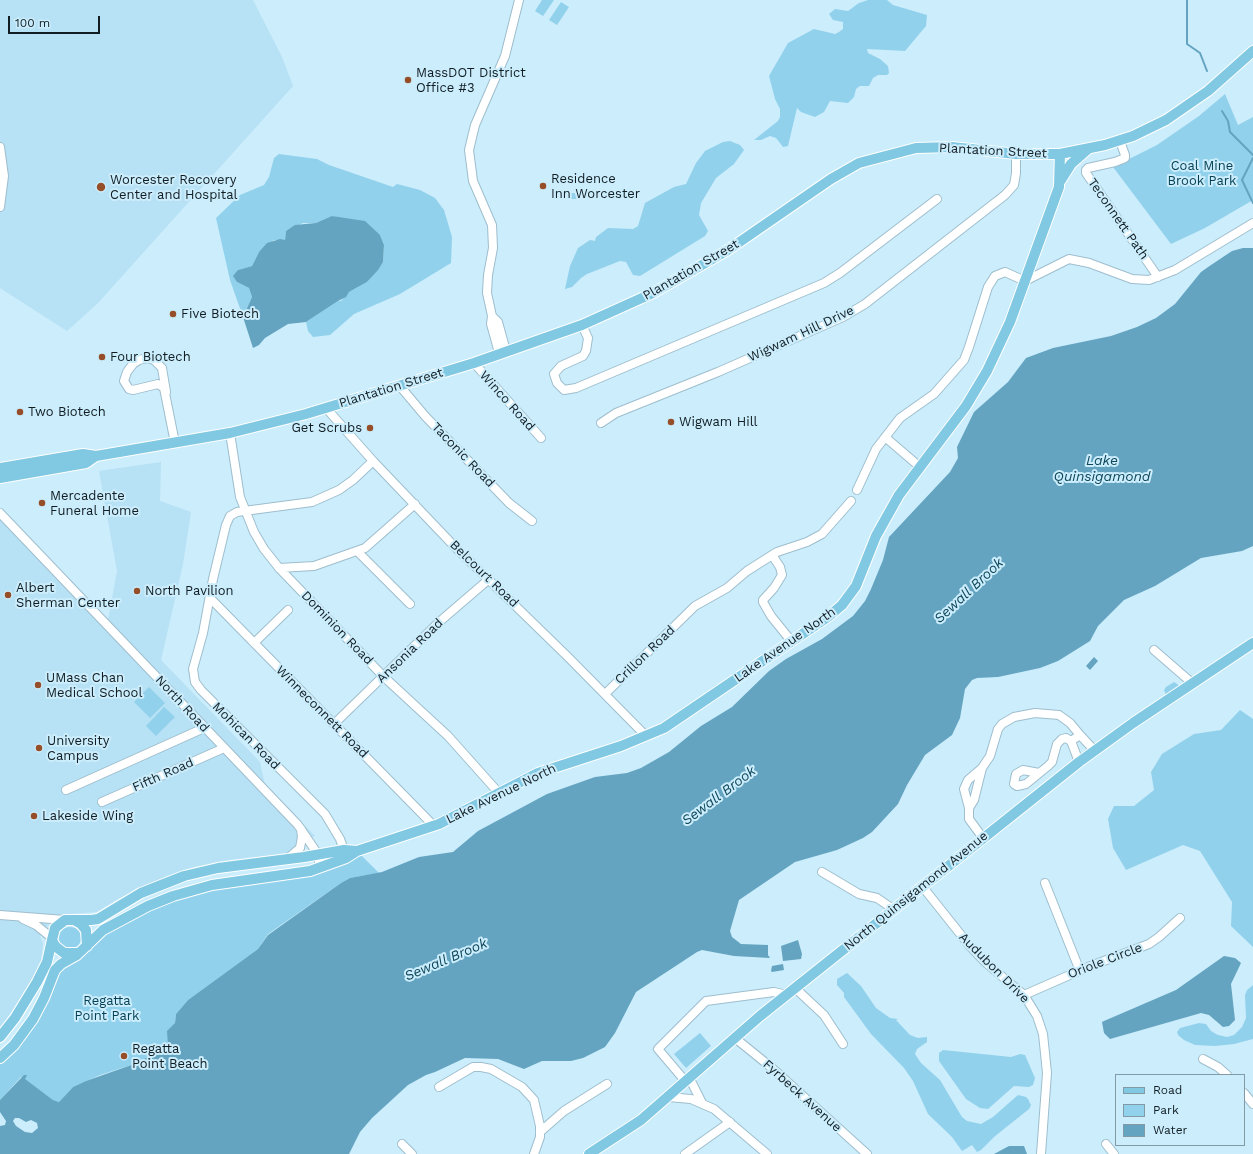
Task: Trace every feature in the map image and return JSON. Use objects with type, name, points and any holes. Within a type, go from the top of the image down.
[{"type":"main road","name":"Plantation Street","points":[[0,468],[83,454],[96,456],[230,433],[326,408],[474,363],[582,324],[638,300],[682,278],[728,250],[831,179],[859,163],[916,148],[952,147],[1016,154],[1060,154],[1120,141],[1159,124],[1189,106],[1253,51]]},
{"type":"main road","points":[[1060,180],[1071,164],[1088,149]]},
{"type":"main road","points":[[1060,154],[1060,180]]},
{"type":"main road","name":"Lake Avenue North","points":[[69,920],[91,920],[98,918],[141,893],[174,879],[202,871],[317,855],[345,854],[434,826],[498,792],[546,770],[617,748],[646,736],[679,719],[829,616],[848,599],[856,586],[885,519],[899,495],[966,406],[987,371],[1010,322],[1060,180]]},
{"type":"main road","name":"Plantation Street","points":[[0,478],[86,463],[96,456]]},
{"type":"main road","name":"North Quinsigamond Avenue","points":[[589,1154],[634,1125],[688,1081],[735,1038],[791,992],[1094,750],[1253,643]]},
{"type":"main road","name":"Lake Avenue North","points":[[0,1058],[14,1044],[33,1019],[44,998],[55,970],[83,949],[103,930],[148,906],[173,896],[212,885],[298,874],[320,867],[345,854]]},
{"type":"main road","points":[[0,1037],[15,1018],[38,982],[47,962],[52,939],[55,928],[69,920],[81,924],[86,930],[83,949],[64,953],[55,946],[52,939]]},
{"type":"street","points":[[503,352],[498,322],[492,316],[487,287],[493,248],[491,219],[472,175],[469,156],[469,143],[505,56],[519,0]]},
{"type":"street","name":"Teconnett Path","points":[[1120,141],[1125,155],[1124,158],[1115,162],[1088,168],[1086,173],[1158,277]]},
{"type":"street","points":[[0,146],[4,176],[0,207]]},
{"type":"street","name":"Wigwam Hill Drive","points":[[601,423],[616,413],[718,372],[843,317],[865,304],[1005,196],[1014,185],[1016,173],[1016,154]]},
{"type":"street","points":[[582,324],[588,338],[586,351],[583,356],[558,367],[554,374],[557,383],[564,390],[576,388],[824,283],[840,274],[936,199]]},
{"type":"street","points":[[857,490],[876,449],[885,437],[905,413],[934,394],[964,360],[970,347],[988,287],[996,275],[1005,272],[1025,281],[1069,260],[1089,263],[1132,279],[1144,280],[1158,277],[1182,266],[1253,223]]},
{"type":"street","points":[[166,392],[158,384],[132,390],[128,388],[124,381],[127,372],[133,364],[139,360],[148,358],[154,360],[162,368],[175,443]]},
{"type":"street","name":"Winco Road","points":[[474,363],[541,438]]},
{"type":"street","name":"Taconic Road","points":[[399,385],[425,416],[509,503],[532,521]]},
{"type":"street","name":"Belcourt Road","points":[[326,408],[373,461],[488,580],[646,736]]},
{"type":"street","name":"Dominion Road","points":[[230,433],[239,491],[244,511],[257,539],[279,568],[384,677],[451,739],[498,792]]},
{"type":"street","points":[[885,437],[920,467]]},
{"type":"street","points":[[244,511],[312,502],[339,490],[353,480],[373,461]]},
{"type":"street","name":"Crillon Road","points":[[605,694],[700,602],[727,588],[747,571],[782,549],[807,542],[822,534],[851,501]]},
{"type":"street","points":[[279,568],[314,566],[357,551],[372,544],[415,504]]},
{"type":"street","name":"Mohican Road","points":[[244,511],[237,512],[230,516],[226,525],[212,579],[210,598],[193,669],[197,685],[236,727],[325,814],[333,825],[345,854]]},
{"type":"street","name":"North Road","points":[[0,513],[301,828],[317,855],[320,867]]},
{"type":"street","points":[[357,551],[410,604]]},
{"type":"street","points":[[772,555],[780,567],[782,575],[763,602],[771,616],[792,642]]},
{"type":"street","name":"Ansonia Road","points":[[334,724],[438,623],[488,580]]},
{"type":"street","name":"Winneconnett Road","points":[[210,598],[434,826]]},
{"type":"street","points":[[254,643],[288,610]]},
{"type":"street","points":[[1154,650],[1192,683]]},
{"type":"street","points":[[969,808],[976,793],[982,768],[991,753],[998,729],[1002,724],[1014,717],[1035,713],[1059,715],[1070,722],[1094,750]]},
{"type":"street","points":[[66,790],[204,728]]},
{"type":"street","points":[[1071,741],[1080,735]]},
{"type":"street","points":[[1039,773],[1052,762],[1058,742],[1064,738],[1071,741],[1079,762]]},
{"type":"street","name":"Fifth Road","points":[[102,802],[224,748]]},
{"type":"street","points":[[982,768],[972,775],[965,786],[964,791],[969,808],[969,819],[983,838]]},
{"type":"street","points":[[286,859],[300,848],[302,837],[301,828]]},
{"type":"street","points":[[822,872],[860,894],[877,898],[893,909]]},
{"type":"street","points":[[1045,883],[1080,971]]},
{"type":"street","name":"Audubon Drive","points":[[922,886],[977,954],[1024,995],[1041,1026],[1047,1065],[1041,1154]]},
{"type":"street","points":[[141,893],[148,906]]},
{"type":"street","points":[[0,915],[69,920]]},
{"type":"street","points":[[17,917],[36,925],[52,939]]},
{"type":"street","name":"Oriole Circle","points":[[1024,995],[1149,944],[1159,938],[1180,918]]},
{"type":"street","points":[[702,1103],[688,1081],[658,1049],[706,1001],[774,992],[791,992],[824,1015],[843,1044]]},
{"type":"street","name":"Fyrbeck Avenue","points":[[735,1038],[771,1068],[865,1153]]},
{"type":"street","points":[[1203,1059],[1218,1067],[1226,1074]]},
{"type":"street","points":[[439,1087],[473,1067],[481,1066],[491,1069],[522,1087],[530,1095],[535,1104],[540,1132],[534,1154]]},
{"type":"street","points":[[540,1132],[564,1111],[607,1084]]},
{"type":"street","points":[[1245,1094],[1253,1104]]},
{"type":"street","points":[[668,1097],[691,1099],[702,1103],[730,1122],[767,1154]]},
{"type":"street","points":[[685,1154],[730,1122]]},
{"type":"street","points":[[402,1144],[412,1154]]},
{"type":"street","points":[[1106,1144],[1114,1154]]},
{"type":"shaded area","name":"Worcester Recovery Center and Hospital","points":[[0,0],[253,0],[282,57],[293,86],[98,303],[67,331],[0,288]]},
{"type":"shaded area","points":[[161,462],[160,501],[191,512],[183,564],[161,660],[260,762],[265,785],[315,836],[299,842],[298,847],[290,853],[229,860],[194,867],[167,876],[116,900],[97,912],[56,915],[40,936],[43,944],[41,960],[32,983],[0,1028],[0,508],[108,620],[117,571],[99,471]]},
{"type":"green space","points":[[542,0],[554,0],[543,16],[535,11]]},
{"type":"green space","points":[[868,0],[887,0],[893,5],[927,15],[926,26],[905,51],[867,49],[868,53],[880,59],[888,66],[889,73],[887,75],[878,75],[873,78],[869,86],[860,86],[856,89],[854,97],[848,103],[830,101],[824,112],[815,117],[801,112],[797,108],[788,146],[783,147],[776,138],[770,136],[761,140],[754,140],[778,121],[780,117],[780,109],[775,99],[769,76],[788,43],[814,29],[835,34],[839,32],[843,29],[843,22],[833,20],[829,14],[835,9],[848,11],[859,3]]},
{"type":"green space","points":[[561,2],[569,7],[557,25],[549,20]]},
{"type":"green space","name":"Coal Mine Brook Park","points":[[1225,94],[1238,125],[1253,117],[1253,200],[1205,228],[1171,244],[1113,167],[1157,145],[1199,116]]},
{"type":"green space","points":[[730,141],[740,145],[744,150],[734,164],[716,178],[701,203],[699,215],[708,231],[705,236],[640,276],[633,275],[626,262],[620,261],[587,274],[572,287],[565,289],[570,266],[578,248],[590,240],[595,241],[596,237],[608,228],[633,229],[638,226],[645,203],[674,187],[686,184],[696,163],[705,151],[723,142]]},
{"type":"green space","points":[[279,154],[317,159],[329,165],[393,187],[397,184],[420,190],[435,198],[444,210],[452,237],[451,263],[400,294],[354,314],[330,335],[313,337],[308,331],[306,322],[338,301],[341,301],[349,292],[367,282],[383,262],[384,245],[380,235],[333,216],[316,223],[303,223],[286,231],[285,240],[274,240],[259,252],[252,266],[238,270],[237,282],[249,288],[252,297],[243,317],[230,280],[216,218],[240,195],[264,185],[269,177],[274,158]]},
{"type":"green space","points":[[565,193],[579,193],[578,199],[564,199]]},
{"type":"green space","points":[[1174,682],[1180,686],[1166,695],[1164,690]]},
{"type":"green space","points":[[149,687],[165,703],[150,718],[134,702]]},
{"type":"green space","points":[[164,707],[175,717],[156,736],[146,726]]},
{"type":"green space","points":[[1240,710],[1253,719],[1253,947],[1231,926],[1232,902],[1200,851],[1183,845],[1126,870],[1113,848],[1108,819],[1114,806],[1134,806],[1154,790],[1151,772],[1162,754],[1194,734],[1221,730]]},
{"type":"green space","name":"Regatta Point Park","points":[[357,851],[379,873],[350,878],[268,934],[258,949],[188,1000],[176,1014],[175,1023],[171,1029],[168,1045],[137,1063],[100,1075],[73,1087],[59,1102],[53,1100],[21,1077],[0,1100],[0,1058],[14,1044],[52,978],[93,938],[159,901],[273,877]]},
{"type":"green space","points":[[70,927],[74,928],[80,934],[80,942],[74,948],[70,949],[66,948],[60,942],[59,938],[60,934],[66,928]]},
{"type":"green space","points":[[847,973],[861,986],[876,1008],[890,1018],[898,1019],[896,1020],[910,1035],[918,1038],[927,1037],[927,1042],[917,1049],[915,1054],[921,1063],[940,1080],[962,1117],[967,1121],[981,1124],[993,1117],[1018,1095],[1028,1099],[1031,1105],[1029,1109],[994,1137],[981,1150],[977,1152],[972,1145],[962,1151],[952,1137],[928,1114],[913,1081],[904,1068],[871,1034],[844,997],[844,993],[837,985],[837,979]]},
{"type":"green space","points":[[1253,985],[1253,1039],[1234,1044],[1215,1046],[1195,1045],[1184,1040],[1178,1035],[1177,1032],[1180,1028],[1199,1023],[1206,1024],[1211,1031],[1218,1035],[1227,1037],[1234,1035],[1242,1027],[1246,1018],[1245,995],[1247,990]]},
{"type":"green space","points":[[700,1033],[711,1046],[686,1068],[674,1054]]},
{"type":"green space","points":[[943,1050],[1011,1057],[1020,1054],[1025,1055],[1035,1078],[1033,1085],[1029,1087],[1014,1086],[988,1109],[980,1108],[966,1099],[939,1061],[939,1053]]},
{"type":"water","points":[[332,216],[365,221],[380,235],[384,245],[383,262],[367,282],[349,292],[346,297],[306,322],[288,324],[265,338],[259,345],[253,348],[243,317],[252,297],[249,288],[237,282],[233,276],[238,270],[252,266],[259,252],[267,243],[280,239],[285,240],[286,231],[295,225],[316,223]]},
{"type":"water","name":"Lake Quinsigamond","points":[[1243,248],[1253,248],[1253,546],[1242,551],[1201,558],[1155,586],[1124,600],[1098,626],[1090,641],[1058,661],[1040,668],[998,677],[977,678],[972,680],[965,689],[960,718],[952,735],[925,755],[907,785],[898,804],[872,832],[863,838],[837,850],[795,862],[739,900],[730,931],[732,937],[741,944],[768,945],[768,955],[770,958],[734,956],[702,950],[697,952],[636,992],[615,1033],[605,1047],[583,1058],[571,1061],[542,1061],[524,1069],[498,1059],[465,1058],[426,1075],[408,1085],[372,1118],[360,1132],[349,1154],[0,1154],[0,1126],[5,1125],[6,1121],[0,1112],[0,1100],[24,1075],[27,1075],[25,1079],[53,1100],[59,1102],[73,1087],[137,1063],[168,1045],[167,1031],[175,1023],[176,1014],[188,1000],[258,949],[268,935],[341,883],[350,878],[382,872],[419,857],[453,852],[478,831],[547,794],[595,777],[627,773],[641,768],[669,752],[701,726],[732,707],[769,671],[786,659],[822,639],[853,616],[865,601],[871,589],[883,560],[889,537],[950,472],[958,458],[957,447],[974,412],[1008,382],[1026,358],[1053,348],[1111,336],[1137,327],[1156,318],[1175,304],[1201,272],[1232,251]],"holes":[[[15,1118],[19,1118],[26,1122],[31,1120],[37,1123],[38,1128],[32,1133],[25,1132],[16,1126],[13,1121]]]},
{"type":"water","points":[[1094,657],[1098,661],[1090,670],[1086,666]]},
{"type":"water","points":[[798,940],[802,954],[801,959],[783,961],[781,946]]},
{"type":"water","points":[[1224,956],[1235,958],[1241,963],[1231,984],[1235,1020],[1229,1026],[1223,1027],[1209,1015],[1201,1013],[1110,1039],[1104,1033],[1102,1022],[1176,990]]},
{"type":"water","points":[[783,964],[784,970],[771,971],[772,966]]},
{"type":"water","points":[[1009,1146],[1024,1146],[1027,1154],[994,1154]]},
{"type":"waterway","points":[[1187,0],[1187,44],[1200,53],[1207,71]]},
{"type":"waterway","points":[[1222,111],[1228,121],[1230,132],[1253,155]]},
{"type":"waterway","points":[[1253,158],[1242,180],[1253,203]]},
{"type":"place","name":"MassDOT District Office #3","points":[[408,80]]},
{"type":"place","name":"Residence Inn Worcester","points":[[543,186]]},
{"type":"place","name":"Worcester Recovery Center and Hospital","points":[[101,187]]},
{"type":"place","name":"Five Biotech","points":[[173,314]]},
{"type":"place","name":"Four Biotech","points":[[102,357]]},
{"type":"place","name":"Two Biotech","points":[[20,412]]},
{"type":"place","name":"Wigwam Hill","points":[[671,422]]},
{"type":"place","name":"Get Scrubs","points":[[370,428]]},
{"type":"place","name":"Mercadente Funeral Home","points":[[42,503]]},
{"type":"place","name":"North Pavilion","points":[[137,591]]},
{"type":"place","name":"Albert Sherman Center","points":[[8,595]]},
{"type":"place","name":"UMass Chan Medical School","points":[[38,685]]},
{"type":"place","name":"University Campus","points":[[39,748]]},
{"type":"place","name":"Lakeside Wing","points":[[34,816]]},
{"type":"place","name":"Regatta Point Beach","points":[[124,1056]]},
{"type":"water label","name":"Sewall Brook","points":[[969,591]]},
{"type":"water label","name":"Sewall Brook","points":[[719,796]]},
{"type":"water label","name":"Sewall Brook","points":[[446,960]]}]
